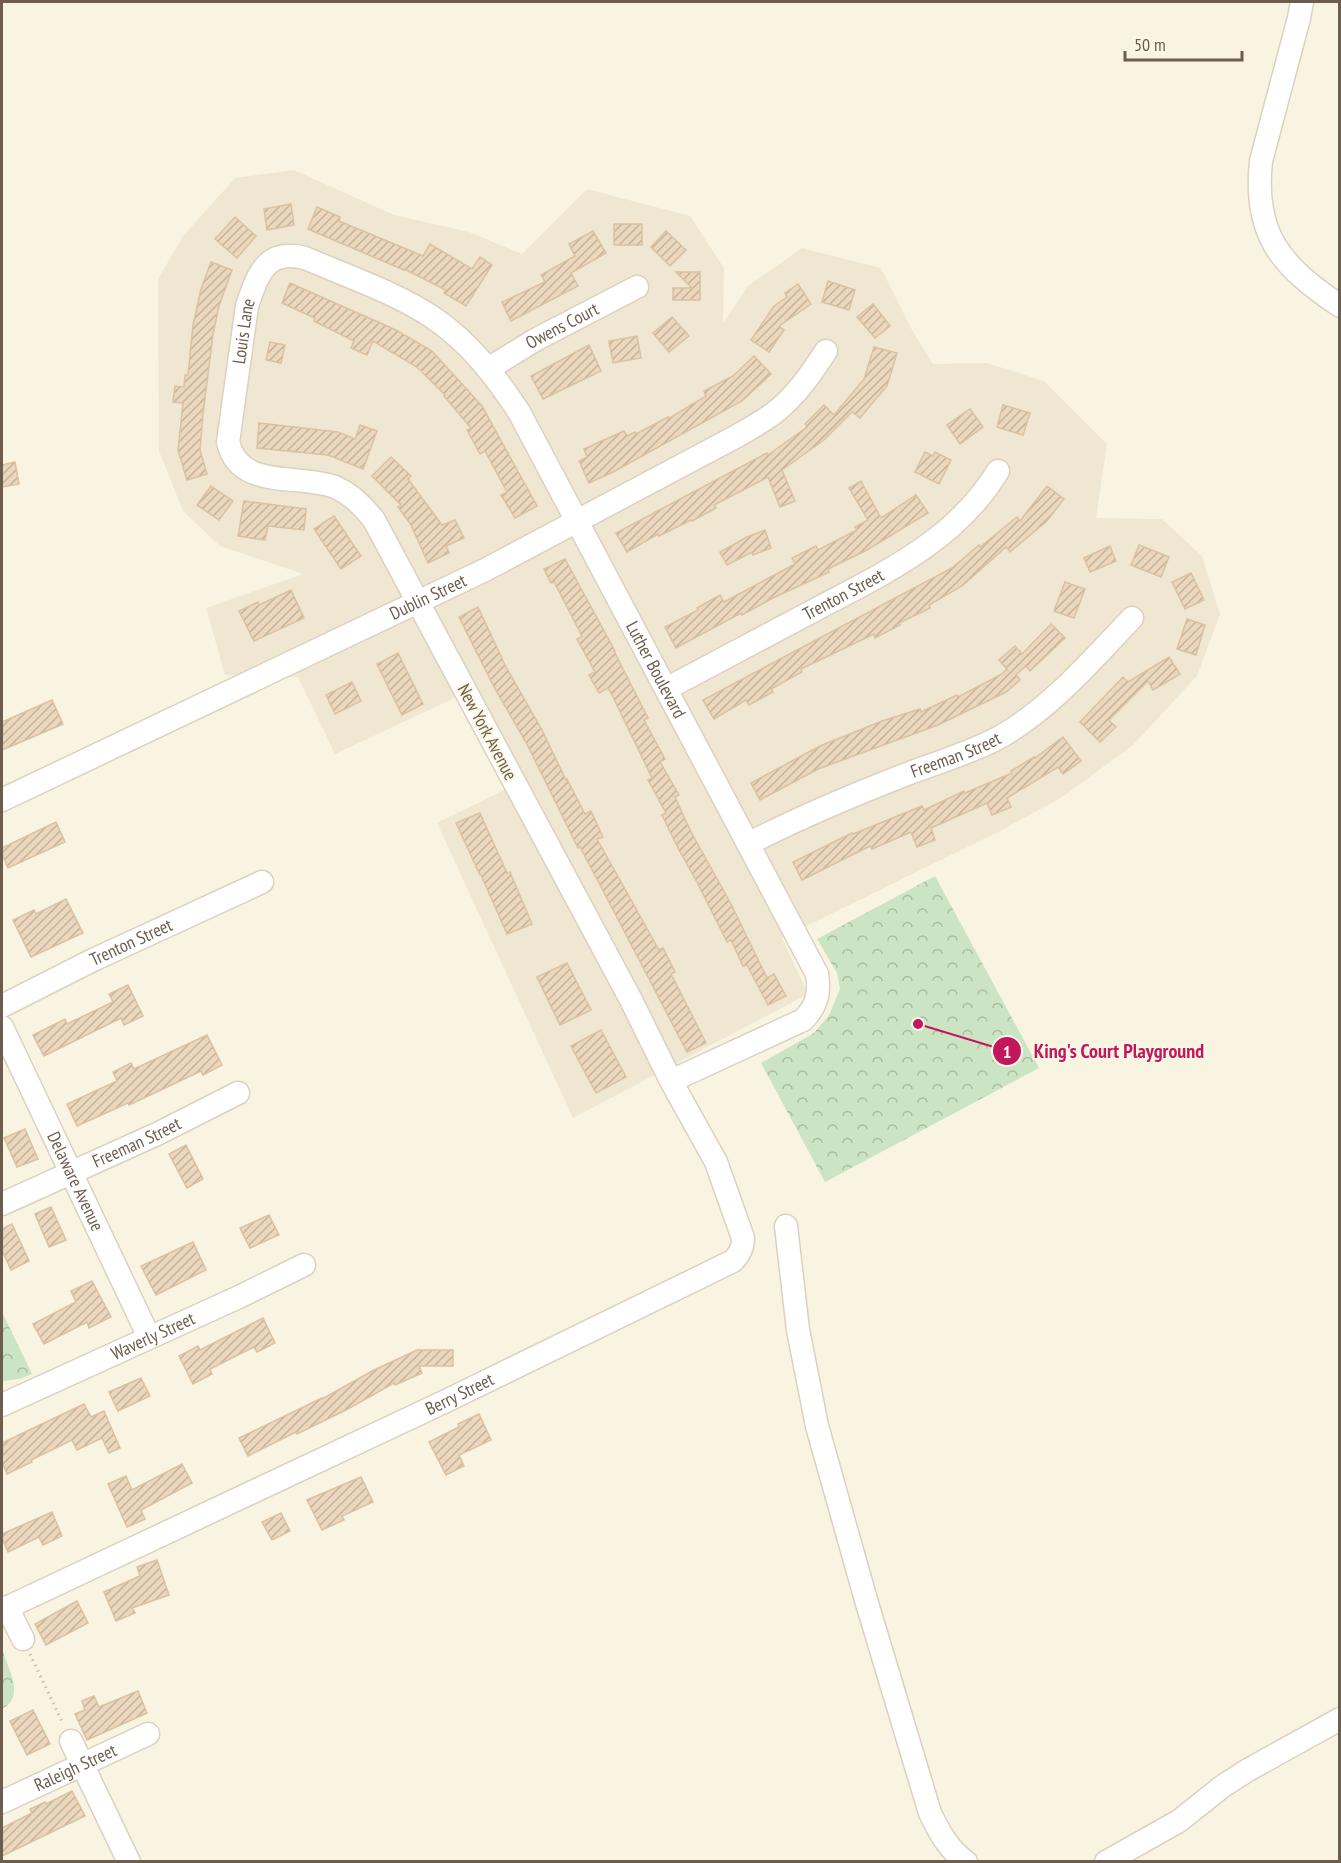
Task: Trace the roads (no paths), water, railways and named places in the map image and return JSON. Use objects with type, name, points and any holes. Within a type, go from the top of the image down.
[{"type":"street","points":[[1302,2],[1261,161],[1258,184],[1260,206],[1266,227],[1282,258],[1299,276],[1340,306]]},
{"type":"street","name":"Louis Lane","points":[[237,462],[228,442],[247,306],[254,286],[264,267],[282,255],[292,255],[324,266]]},
{"type":"street","name":"Luther Boulevard","points":[[324,266],[426,313],[472,351],[501,384],[519,412],[817,975],[819,987],[817,1000],[812,1011],[803,1020],[671,1081]]},
{"type":"street","name":"Owens Court","points":[[488,369],[535,340],[637,287]]},
{"type":"street","name":"Dublin Street","points":[[2,800],[485,570],[737,436],[773,414],[790,399],[808,379],[826,351]]},
{"type":"street","name":"New York Avenue","points":[[237,462],[246,470],[258,475],[315,482],[335,487],[351,496],[365,508],[374,520],[621,981],[671,1081]]},
{"type":"street","name":"Trenton Street","points":[[666,689],[876,577],[932,543],[955,526],[986,491],[998,471]]},
{"type":"street","name":"Freeman Street","points":[[748,844],[839,801],[968,752],[1000,737],[1024,722],[1047,702],[1132,618]]},
{"type":"street","name":"Trenton Street","points":[[2,1006],[93,960],[262,882]]},
{"type":"street","name":"Delaware Avenue","points":[[2,1028],[149,1337]]},
{"type":"street","name":"Berry Street","points":[[4,1608],[446,1401],[733,1261],[743,1247],[743,1238],[733,1204],[716,1162],[671,1081]]},
{"type":"street","name":"Freeman Street","points":[[2,1204],[238,1093]]},
{"type":"street","points":[[786,1226],[798,1330],[818,1426],[866,1600],[930,1813],[939,1832],[966,1862]]},
{"type":"street","name":"Waverly Street","points":[[2,1405],[304,1265]]},
{"type":"street","points":[[4,1608],[23,1639]]},
{"type":"street","points":[[1106,1862],[1179,1821],[1223,1786],[1248,1770],[1340,1719]]},
{"type":"street","name":"Raleigh Street","points":[[2,1802],[148,1734]]},
{"type":"street","points":[[71,1741],[129,1862]]},
{"type":"place","name":"King's Court Playground","points":[[918,1024]]}]
